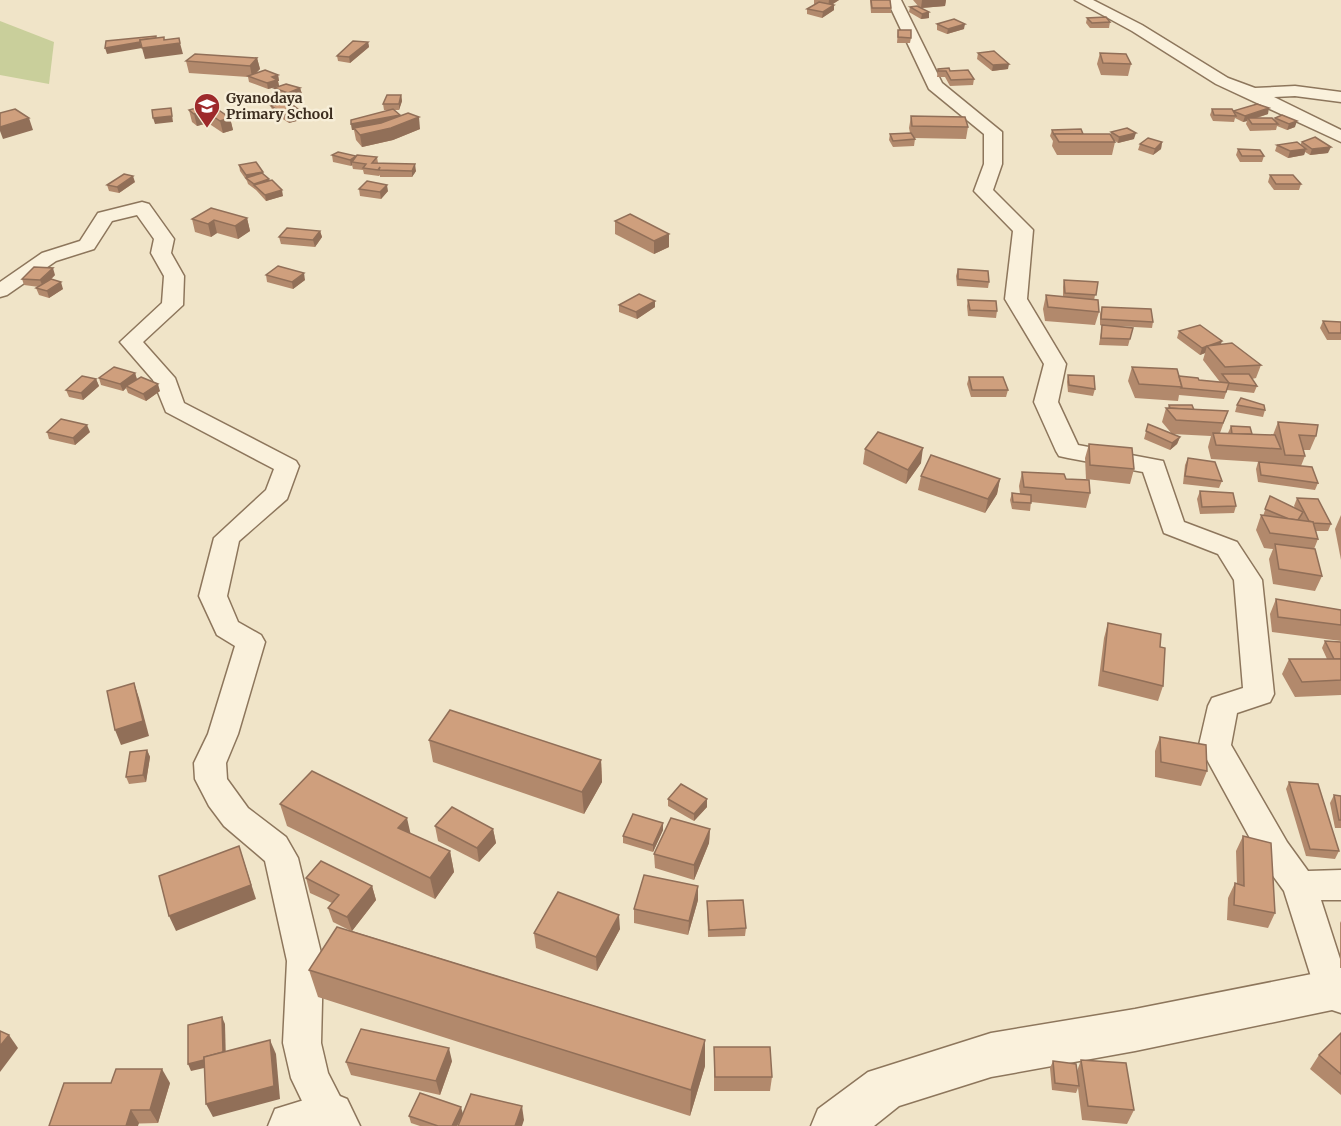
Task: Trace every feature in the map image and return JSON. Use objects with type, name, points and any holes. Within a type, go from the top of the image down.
[{"type":"street","points":[[836,1126],[885,1088],[991,1055],[1336,991],[1299,886],[1275,852],[1215,745],[1223,706],[1259,694],[1248,580],[1228,548],[1173,527],[1154,466],[1068,451],[1046,402],[1055,364],[1016,299],[1023,230],[983,191],[993,164],[993,132],[935,86],[896,0]]},
{"type":"street","points":[[1082,0],[1137,28],[1197,68],[1341,137]]},
{"type":"street","points":[[1255,94],[1295,91],[1341,97]]},
{"type":"street","points":[[0,291],[49,257],[87,244],[105,217],[142,208],[164,239],[161,253],[174,276],[172,305],[131,342],[164,378],[174,407],[287,466],[278,493],[227,538],[213,596],[227,628],[251,642],[223,734],[210,764],[210,771],[211,779],[220,797],[236,817],[274,847],[280,858],[305,961],[302,1043],[319,1123]]},
{"type":"street","points":[[1299,886],[1341,885]]},
{"type":"green space","points":[[0,21],[54,42],[49,84],[0,75]]},
{"type":"building","points":[[871,0],[890,0],[891,8],[872,8]]},
{"type":"building","points":[[819,2],[834,5],[823,12],[807,9]]},
{"type":"building","points":[[917,6],[929,12],[922,14],[910,7]]},
{"type":"building","points":[[1106,17],[1110,22],[1092,23],[1087,18]]},
{"type":"building","points":[[954,19],[965,24],[948,29],[937,24]]},
{"type":"building","points":[[898,30],[911,30],[911,38],[898,37]]},
{"type":"building","points":[[156,36],[156,38],[140,40],[140,42],[105,48],[106,41]]},
{"type":"building","points":[[164,37],[164,40],[179,38],[180,43],[142,48],[140,40]]},
{"type":"building","points":[[353,41],[368,42],[349,57],[337,56]]},
{"type":"building","points":[[994,51],[1009,64],[993,65],[978,53]]},
{"type":"building","points":[[1100,53],[1126,54],[1131,64],[1103,63]]},
{"type":"building","points":[[195,54],[257,58],[250,66],[186,61]]},
{"type":"building","points":[[949,68],[950,71],[968,70],[974,79],[951,80],[946,71],[938,71],[938,69]]},
{"type":"building","points":[[265,70],[278,75],[272,77],[277,80],[267,83],[248,76]]},
{"type":"building","points":[[286,84],[300,88],[288,93],[274,88]]},
{"type":"building","points":[[387,95],[401,95],[399,104],[383,104]]},
{"type":"building","points":[[280,103],[294,106],[303,113],[288,117],[271,106]]},
{"type":"building","points":[[210,104],[230,118],[220,121],[205,111],[194,114],[189,110]]},
{"type":"building","points":[[1257,104],[1269,108],[1245,116],[1233,111]]},
{"type":"building","points":[[171,108],[172,116],[153,118],[152,110]]},
{"type":"building","points":[[15,109],[29,118],[0,127],[0,113]]},
{"type":"building","points":[[393,109],[400,115],[351,124],[351,120]]},
{"type":"building","points":[[1212,109],[1232,109],[1236,116],[1214,115]]},
{"type":"building","points":[[408,113],[419,117],[391,128],[360,135],[354,128],[381,123]]},
{"type":"building","points":[[1282,115],[1297,121],[1289,124],[1275,118]]},
{"type":"building","points":[[911,116],[965,117],[968,127],[912,126]]},
{"type":"building","points":[[1248,118],[1272,118],[1278,124],[1252,124]]},
{"type":"building","points":[[1127,128],[1136,133],[1119,137],[1111,132]]},
{"type":"building","points":[[1081,129],[1083,134],[1054,135],[1052,130]]},
{"type":"building","points":[[911,133],[915,139],[893,141],[890,134]]},
{"type":"building","points":[[1054,134],[1110,134],[1115,142],[1059,142]]},
{"type":"building","points":[[1315,137],[1331,147],[1312,149],[1302,142]]},
{"type":"building","points":[[1148,138],[1162,142],[1155,149],[1140,144]]},
{"type":"building","points":[[1297,142],[1306,149],[1290,151],[1277,145]]},
{"type":"building","points":[[1238,149],[1260,150],[1264,156],[1242,156]]},
{"type":"building","points":[[338,152],[356,156],[350,160],[332,155]]},
{"type":"building","points":[[357,155],[377,157],[372,163],[415,164],[412,171],[379,170],[380,167],[378,170],[363,168],[366,164],[352,162]]},
{"type":"building","points":[[256,162],[263,172],[246,175],[239,165]]},
{"type":"building","points":[[262,173],[269,179],[254,184],[246,178]]},
{"type":"building","points":[[124,174],[133,176],[117,187],[107,185]]},
{"type":"building","points":[[1270,175],[1293,175],[1301,184],[1276,184]]},
{"type":"building","points":[[272,180],[282,190],[265,195],[254,185]]},
{"type":"building","points":[[367,181],[387,185],[380,192],[359,189]]},
{"type":"building","points":[[211,208],[247,218],[235,226],[214,220],[208,224],[192,219]]},
{"type":"building","points":[[630,214],[669,234],[654,241],[615,221]]},
{"type":"building","points":[[287,228],[320,231],[313,240],[279,237]]},
{"type":"building","points":[[278,266],[304,273],[292,282],[266,275]]},
{"type":"building","points":[[34,267],[53,268],[40,280],[22,279]]},
{"type":"building","points":[[958,269],[988,271],[989,282],[958,279]]},
{"type":"building","points":[[51,279],[61,282],[47,291],[36,288]]},
{"type":"building","points":[[1064,280],[1098,282],[1096,295],[1065,293]]},
{"type":"building","points":[[639,294],[655,301],[636,312],[619,305]]},
{"type":"building","points":[[1046,295],[1098,300],[1099,312],[1048,307]]},
{"type":"building","points":[[968,300],[996,301],[997,311],[970,310]]},
{"type":"building","points":[[1102,307],[1151,309],[1153,322],[1101,319]]},
{"type":"building","points":[[1323,321],[1341,322],[1341,333],[1329,333]]},
{"type":"building","points":[[1102,325],[1133,328],[1130,339],[1101,338]]},
{"type":"building","points":[[1200,325],[1222,341],[1202,348],[1179,331]]},
{"type":"building","points":[[1232,343],[1261,365],[1225,367],[1207,346]]},
{"type":"building","points":[[114,367],[135,373],[120,384],[99,378]]},
{"type":"building","points":[[1132,367],[1177,369],[1182,387],[1139,384]]},
{"type":"building","points":[[1222,374],[1249,374],[1257,386],[1229,383]]},
{"type":"building","points":[[1068,375],[1094,376],[1095,389],[1069,385]]},
{"type":"building","points":[[82,376],[96,379],[81,393],[66,390]]},
{"type":"building","points":[[1179,376],[1229,383],[1226,392],[1181,388]]},
{"type":"building","points":[[141,377],[158,384],[143,394],[126,386]]},
{"type":"building","points":[[969,377],[1003,377],[1008,390],[972,390]]},
{"type":"building","points":[[1241,398],[1264,405],[1265,410],[1237,405]]},
{"type":"building","points":[[1169,405],[1192,405],[1194,410],[1170,408]]},
{"type":"building","points":[[1166,408],[1228,411],[1223,423],[1176,420]]},
{"type":"building","points":[[61,419],[87,425],[73,438],[47,432]]},
{"type":"building","points":[[1278,422],[1318,425],[1316,436],[1299,435],[1305,456],[1285,455]]},
{"type":"building","points":[[1148,424],[1180,437],[1172,443],[1146,431]]},
{"type":"building","points":[[1231,426],[1250,427],[1252,434],[1232,434]]},
{"type":"building","points":[[878,432],[923,448],[908,470],[865,449]]},
{"type":"building","points":[[1213,433],[1275,435],[1281,449],[1216,445]]},
{"type":"building","points":[[1089,444],[1132,448],[1134,469],[1090,465]]},
{"type":"building","points":[[931,455],[1000,479],[988,499],[921,476]]},
{"type":"building","points":[[1188,458],[1215,462],[1222,481],[1185,476]]},
{"type":"building","points":[[1259,462],[1312,467],[1318,483],[1261,475]]},
{"type":"building","points":[[1022,472],[1064,474],[1066,479],[1089,480],[1090,493],[1024,487]]},
{"type":"building","points":[[1200,491],[1233,493],[1236,506],[1202,507]]},
{"type":"building","points":[[1012,493],[1031,495],[1031,503],[1013,502]]},
{"type":"building","points":[[1270,496],[1303,512],[1298,520],[1289,519],[1265,509]]},
{"type":"building","points":[[1297,498],[1318,499],[1331,524],[1309,521]]},
{"type":"building","points":[[1261,515],[1313,522],[1318,539],[1270,533]]},
{"type":"building","points":[[1275,544],[1315,549],[1322,576],[1279,569]]},
{"type":"building","points":[[1276,599],[1341,610],[1341,625],[1278,617]]},
{"type":"building","points":[[1108,623],[1161,634],[1160,647],[1165,648],[1163,686],[1103,671]]},
{"type":"building","points":[[1325,641],[1341,642],[1341,659],[1334,659]]},
{"type":"building","points":[[1289,659],[1341,659],[1341,680],[1302,682]]},
{"type":"building","points":[[134,683],[143,721],[115,730],[107,691]]},
{"type":"building","points":[[450,710],[601,760],[582,792],[429,740]]},
{"type":"building","points":[[1160,737],[1206,745],[1207,771],[1161,762]]},
{"type":"building","points":[[147,750],[143,775],[126,777],[130,752]]},
{"type":"building","points":[[312,771],[407,818],[398,828],[450,851],[430,878],[280,804]]},
{"type":"building","points":[[1289,782],[1318,784],[1339,851],[1310,849]]},
{"type":"building","points":[[681,784],[707,799],[694,814],[668,799]]},
{"type":"building","points":[[1334,795],[1341,796],[1341,820],[1339,820]]},
{"type":"building","points":[[452,807],[493,829],[477,848],[435,826]]},
{"type":"building","points":[[633,814],[663,823],[653,845],[623,836]]},
{"type":"building","points":[[671,818],[710,829],[694,865],[654,854]]},
{"type":"building","points":[[1243,836],[1271,843],[1275,913],[1234,905],[1235,883],[1244,886]]},
{"type":"building","points":[[239,846],[251,885],[169,916],[159,876]]},
{"type":"building","points":[[321,861],[372,886],[347,917],[328,908],[339,895],[306,878]]},
{"type":"building","points":[[644,875],[698,886],[689,921],[634,909]]},
{"type":"building","points":[[558,892],[619,915],[596,957],[534,933]]},
{"type":"building","points":[[743,900],[746,928],[709,930],[707,901]]},
{"type":"building","points":[[337,927],[705,1040],[691,1090],[309,970]]},
{"type":"building","points":[[222,1017],[223,1052],[188,1064],[188,1025]]},
{"type":"building","points":[[361,1029],[449,1048],[436,1081],[346,1062]]},
{"type":"building","points":[[0,1031],[9,1035],[0,1046]]},
{"type":"building","points":[[1341,1033],[1341,1074],[1319,1055]]},
{"type":"building","points":[[270,1040],[274,1086],[206,1104],[204,1057]]},
{"type":"building","points":[[714,1047],[770,1047],[772,1077],[715,1077]]},
{"type":"building","points":[[1081,1060],[1126,1063],[1134,1110],[1088,1106]]},
{"type":"building","points":[[1053,1061],[1076,1064],[1079,1086],[1055,1083]]},
{"type":"building","points":[[116,1069],[162,1069],[150,1110],[131,1110],[126,1126],[49,1126],[64,1083],[111,1083]]},
{"type":"building","points":[[420,1093],[461,1107],[452,1126],[438,1126],[409,1116]]},
{"type":"building","points":[[471,1094],[522,1106],[515,1126],[458,1126]]},
{"type":"place","name":"Gyanodaya Primary School","points":[[207,129]]}]
